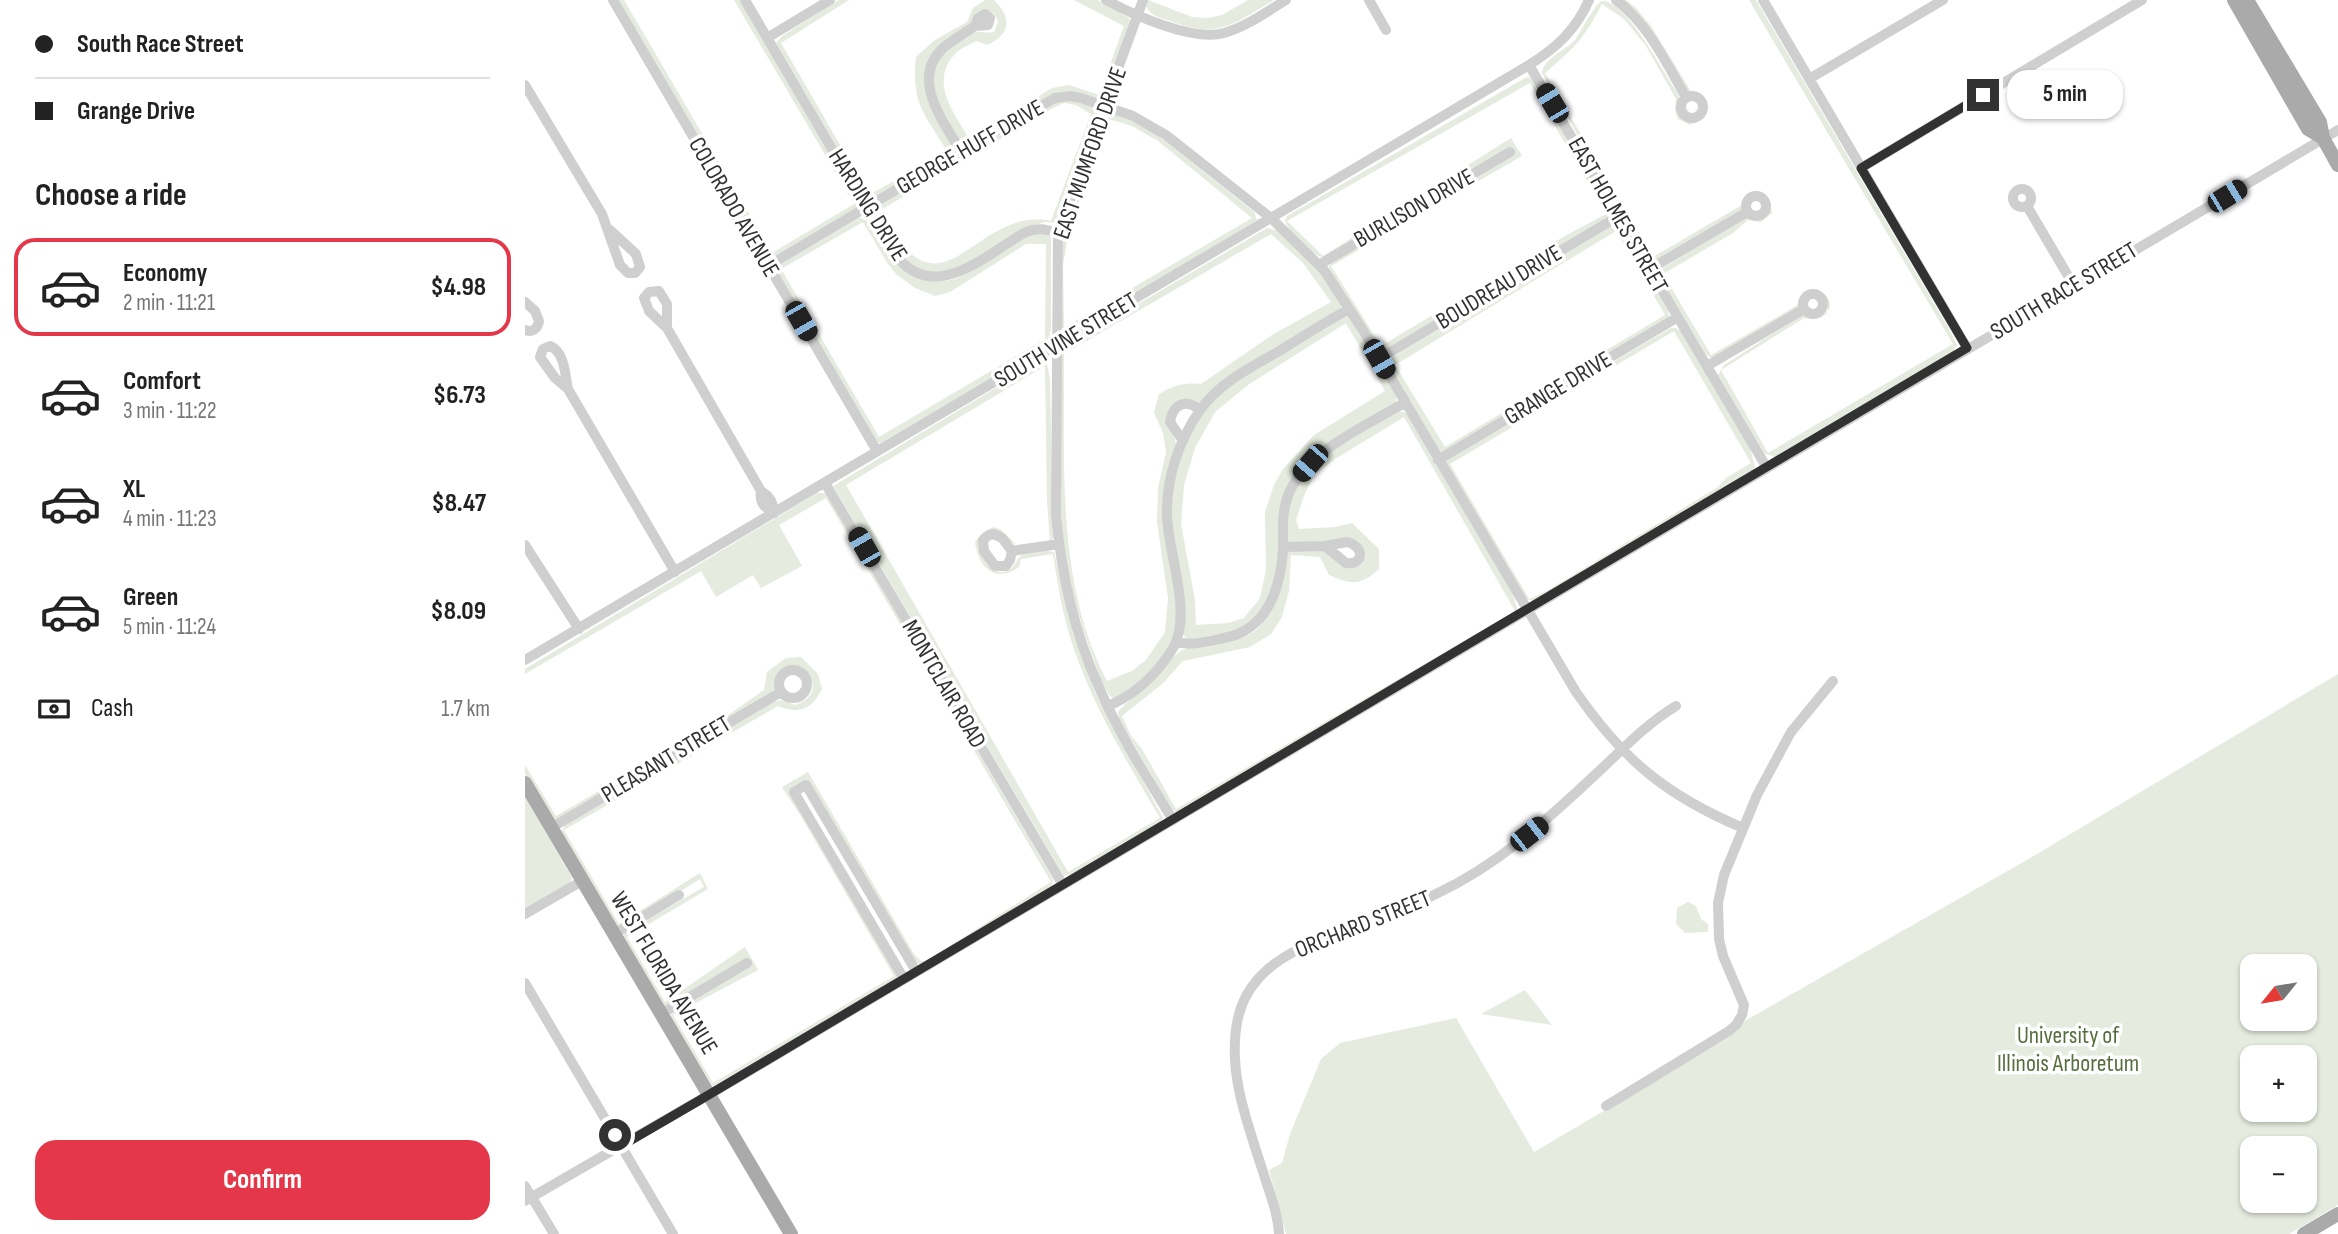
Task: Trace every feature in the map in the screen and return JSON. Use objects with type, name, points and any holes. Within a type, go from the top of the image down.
[{"type":"main road","points":[[2234,0],[2308,129],[2323,138]]},
{"type":"main road","points":[[2247,0],[2320,122],[2323,138],[2338,165]]},
{"type":"main road","name":"WEST FLORIDA AVENUE","points":[[525,783],[791,1234]]},
{"type":"main road","points":[[2304,1234],[2338,1214]]},
{"type":"street","name":"COLORADO AVENUE","points":[[613,0],[877,451]]},
{"type":"street","name":"HARDING DRIVE","points":[[745,0],[898,260],[916,274],[944,277],[965,270],[1024,233],[1035,229],[1058,233]]},
{"type":"street","points":[[767,38],[830,0]]},
{"type":"street","points":[[1106,0],[1138,15],[1194,34],[1213,35],[1234,29],[1286,0]]},
{"type":"street","name":"EAST MUMFORD DRIVE","points":[[1143,0],[1058,233],[1056,514],[1072,609],[1082,643],[1108,706],[1173,820]]},
{"type":"street","points":[[1369,0],[1386,30]]},
{"type":"street","name":"SOUTH VINE STREET","points":[[525,660],[1529,65],[1562,41],[1579,21],[1589,0]]},
{"type":"street","points":[[1616,0],[1651,37],[1686,97]]},
{"type":"street","points":[[1763,0],[1967,348]]},
{"type":"street","points":[[1809,79],[1943,0]]},
{"type":"street","points":[[1861,168],[2142,0]]},
{"type":"street","points":[[961,151],[934,104],[929,74],[932,63],[943,49],[975,26]]},
{"type":"street","name":"EAST HOLMES STREET","points":[[1529,65],[1767,468]]},
{"type":"street","points":[[525,85],[610,230]]},
{"type":"street","name":"GEORGE HUFF DRIVE","points":[[768,266],[1055,98],[1070,96],[1133,116],[1166,135],[1271,218],[1319,265],[1379,359],[1576,692],[1622,749],[1675,795],[1703,811],[1743,828]]},
{"type":"street","name":"SOUTH RACE STREET","points":[[528,1199],[709,1095],[2338,130]]},
{"type":"street","name":"BURLISON DRIVE","points":[[1319,265],[1510,152]]},
{"type":"street","points":[[2027,206],[2074,286]]},
{"type":"street","points":[[1650,269],[1747,212]]},
{"type":"street","name":"BOUDREAU DRIVE","points":[[1379,359],[1619,216]]},
{"type":"street","points":[[525,302],[535,312],[539,321],[535,329],[525,330]]},
{"type":"street","points":[[1707,366],[1804,309]]},
{"type":"street","points":[[1108,706],[1134,693],[1146,682],[1176,642],[1180,603],[1167,513],[1172,476],[1183,441],[1200,410],[1234,378],[1349,310]]},
{"type":"street","name":"GRANGE DRIVE","points":[[1438,460],[1678,317]]},
{"type":"street","points":[[667,328],[761,491],[760,498],[765,508],[774,513]]},
{"type":"street","points":[[568,389],[675,572]]},
{"type":"street","points":[[1183,441],[1170,422],[1171,413],[1177,406],[1185,403],[1200,410]]},
{"type":"street","points":[[1176,642],[1237,636],[1254,625],[1269,607],[1276,591],[1283,547],[1283,511],[1286,499],[1301,474],[1322,453],[1404,403]]},
{"type":"street","name":"MONTCLAIR ROAD","points":[[825,483],[1063,885]]},
{"type":"street","points":[[1012,551],[1059,544]]},
{"type":"street","points":[[525,545],[579,629]]},
{"type":"street","points":[[1283,547],[1325,546]]},
{"type":"street","points":[[1606,1107],[1717,1039],[1736,1025],[1742,1015],[1744,1005],[1723,956],[1718,925],[1718,903],[1724,875],[1756,795],[1791,732],[1833,681]]},
{"type":"street","name":"PLEASANT STREET","points":[[551,828],[781,692]]},
{"type":"street","name":"ORCHARD STREET","points":[[1279,1234],[1276,1211],[1241,1098],[1235,1058],[1238,1017],[1255,983],[1271,966],[1288,954],[1411,906],[1489,864],[1545,822],[1647,726],[1676,705]]},
{"type":"street","points":[[904,979],[794,792],[806,785],[916,971]]},
{"type":"street","points":[[525,914],[582,881]]},
{"type":"street","points":[[855,896],[868,889]]},
{"type":"street","points":[[614,934],[679,895]]},
{"type":"street","points":[[661,1014],[747,963]]},
{"type":"street","points":[[525,983],[673,1234]]},
{"type":"street","points":[[525,1185],[528,1199],[554,1234]]},
{"type":"green space","points":[[618,0],[624,0],[772,253],[854,204],[734,0],[740,0],[839,169],[858,207],[777,255],[773,256],[765,251]]},
{"type":"green space","points":[[839,0],[849,0],[781,43],[869,195],[947,151],[921,107],[916,86],[916,57],[935,40],[967,22],[973,8],[985,0],[994,0],[1004,13],[1005,31],[987,45],[976,41],[957,52],[944,74],[946,96],[969,138],[1052,88],[1069,85],[1099,95],[1124,26],[1074,0],[1098,0],[1129,18],[1131,22],[1103,98],[1061,92],[1026,109],[966,145],[955,137],[942,116],[933,91],[933,78],[941,56],[949,47],[973,33],[994,32],[998,22],[994,13],[984,12],[972,25],[939,49],[927,74],[930,100],[955,148],[953,154],[868,200],[776,43],[782,36]]},
{"type":"green space","points":[[1148,0],[1192,17],[1208,18],[1222,15],[1248,0],[1274,0],[1237,22],[1215,29],[1203,29],[1154,15],[1146,6]]},
{"type":"green space","points":[[1623,0],[1626,0],[1651,26],[1690,90],[1704,98],[1708,108],[1704,118],[1690,125],[1678,119],[1676,99],[1646,46],[1624,19],[1602,4],[1578,42],[1545,73],[1653,257],[1742,205],[1746,198],[1754,192],[1759,192],[1768,200],[1772,213],[1761,222],[1748,220],[1733,233],[1663,274],[1711,355],[1796,306],[1804,295],[1816,289],[1828,298],[1829,310],[1826,314],[1821,318],[1804,318],[1721,370],[1724,365],[1800,316],[1821,317],[1828,311],[1828,303],[1821,294],[1812,292],[1804,298],[1800,307],[1711,358],[1662,281],[1660,273],[1663,268],[1745,217],[1765,216],[1769,205],[1761,195],[1751,195],[1743,209],[1657,260],[1648,258],[1542,73],[1546,63],[1575,40],[1602,1],[1611,3],[1640,34],[1678,95],[1680,112],[1689,122],[1701,117],[1706,110],[1704,101],[1690,92]]},
{"type":"green space","points":[[1749,0],[1756,0],[1957,345],[1952,353],[1775,457],[1764,453],[1718,375],[1721,370],[1768,453],[1953,344]]},
{"type":"green space","points":[[1529,77],[1534,82],[1609,209],[1610,217],[1384,351],[1379,349],[1330,273],[1329,266],[1333,262],[1312,252],[1299,241],[1288,228],[1285,221],[1287,216]],"holes":[[[1530,83],[1606,214],[1381,346],[1331,266],[1522,156],[1511,138],[1323,256],[1287,221]]]},
{"type":"green space","points":[[1069,100],[1091,106],[1096,113],[1056,223],[1045,222],[1029,227],[962,267],[945,274],[920,270],[897,253],[873,210],[878,204],[1052,103]],"holes":[[[1064,103],[1076,105],[1091,114],[1051,221],[1023,221],[1000,230],[960,255],[941,263],[922,261],[902,245],[879,211],[1051,109]]]},
{"type":"green space","points":[[1107,112],[1153,131],[1254,212],[1257,220],[1075,331],[1062,328],[1063,242]],"holes":[[[1109,119],[1132,126],[1158,141],[1252,218],[1064,328],[1063,265],[1069,230]]]},
{"type":"green space","points":[[859,218],[866,220],[876,231],[899,266],[914,274],[942,281],[962,276],[1027,236],[1040,234],[1051,237],[1051,330],[1047,346],[878,443],[776,270],[781,264]],"holes":[[[863,222],[896,274],[915,288],[935,296],[950,292],[1026,244],[1046,244],[1045,339],[879,437],[781,269]]]},
{"type":"green space","points":[[1610,227],[1620,229],[1668,310],[1669,316],[1664,323],[1443,452],[1438,452],[1387,364],[1388,360]],"holes":[[[1616,231],[1665,315],[1445,447],[1395,365]]]},
{"type":"green space","points":[[1267,228],[1278,231],[1319,271],[1342,304],[1340,310],[1207,400],[1198,403],[1176,403],[1170,407],[1168,414],[1177,447],[1168,481],[1178,599],[1174,638],[1152,675],[1114,700],[1103,683],[1091,652],[1067,564],[1060,484],[1060,350]],"holes":[[[1271,234],[1303,263],[1331,302],[1272,335],[1201,384],[1179,385],[1159,394],[1154,413],[1163,433],[1166,452],[1158,488],[1157,522],[1168,598],[1165,632],[1146,660],[1132,671],[1107,681],[1090,643],[1078,603],[1071,562],[1064,479],[1064,354]]]},
{"type":"green space","points":[[1349,316],[1394,392],[1397,398],[1395,404],[1293,480],[1268,604],[1251,622],[1232,632],[1189,639],[1183,633],[1171,521],[1176,471],[1188,438],[1207,409],[1232,385]],"holes":[[[1346,323],[1385,391],[1314,435],[1283,469],[1274,485],[1265,512],[1266,570],[1260,598],[1244,618],[1228,623],[1196,625],[1195,600],[1181,524],[1184,485],[1195,448],[1215,412],[1248,385]]]},
{"type":"green space","points":[[1671,328],[1676,328],[1681,331],[1750,448],[1755,467],[1750,474],[1533,601],[1524,598],[1446,462]],"holes":[[[1674,331],[1751,463],[1726,478],[1718,487],[1545,592],[1529,599],[1450,464]]]},
{"type":"green space","points":[[1047,364],[1050,379],[1053,538],[1048,544],[1020,547],[995,532],[981,538],[981,550],[990,567],[1001,572],[1011,568],[1022,555],[1054,552],[1073,632],[1095,692],[1163,818],[1158,824],[1064,876],[833,486],[1029,368]],"holes":[[[1045,366],[1050,541],[1017,545],[1000,529],[993,527],[982,533],[975,542],[977,551],[989,570],[1002,574],[1019,567],[1021,559],[1053,554],[1064,614],[1082,671],[1113,735],[1160,818],[1068,872],[846,485]]]},
{"type":"green space","points":[[1400,411],[1406,413],[1512,592],[1518,611],[1177,813],[1171,808],[1119,719],[1118,712],[1183,650],[1240,638],[1256,630],[1271,605],[1287,551],[1323,551],[1352,567],[1363,562],[1364,553],[1361,546],[1294,544],[1286,541],[1288,502],[1307,471],[1332,450]],"holes":[[[1404,417],[1515,611],[1176,809],[1142,749],[1131,736],[1122,716],[1162,684],[1183,661],[1250,647],[1271,634],[1282,617],[1289,591],[1291,555],[1320,557],[1329,575],[1350,582],[1366,579],[1379,569],[1379,549],[1352,523],[1299,529],[1296,520],[1314,475]]]},
{"type":"green space","points":[[817,493],[826,493],[1053,879],[1052,885],[921,965],[912,959],[807,779],[789,790],[898,975],[713,1086],[670,1020],[671,1015],[675,1012],[663,1009],[623,937],[624,933],[704,887],[700,879],[618,930],[561,832],[566,824],[773,702],[781,700],[795,705],[803,702],[812,692],[809,675],[797,666],[785,670],[779,675],[773,693],[557,821],[551,818],[525,774],[525,765],[556,816],[721,720],[764,690],[767,672],[786,658],[801,657],[818,674],[822,689],[809,706],[793,710],[778,706],[564,830],[619,924],[700,873],[708,889],[627,937],[665,1002],[745,947],[758,970],[673,1015],[713,1083],[894,976],[782,787],[808,772],[914,954],[921,961],[926,961],[1051,882],[826,498],[779,525],[802,566],[761,588],[753,575],[716,597],[701,571],[525,674],[525,669]]},
{"type":"green space","name":"University of Illinois Arboretum","points":[[2338,674],[2338,1205],[2289,1234],[1286,1234],[1269,1170],[1282,1163],[1290,1134],[1321,1059],[1340,1043],[1456,1018],[1534,1152],[1728,1038],[1743,1022],[2032,857]]},
{"type":"green space","points":[[525,795],[572,878],[570,883],[525,910]]},
{"type":"green space","points":[[1688,902],[1696,906],[1701,919],[1708,924],[1708,932],[1685,933],[1676,924],[1677,908]]},
{"type":"green space","points":[[1525,990],[1552,1025],[1481,1014]]},
{"type":"route","points":[[615,1135],[621,1146],[1967,348],[1861,168],[1983,95]]}]
